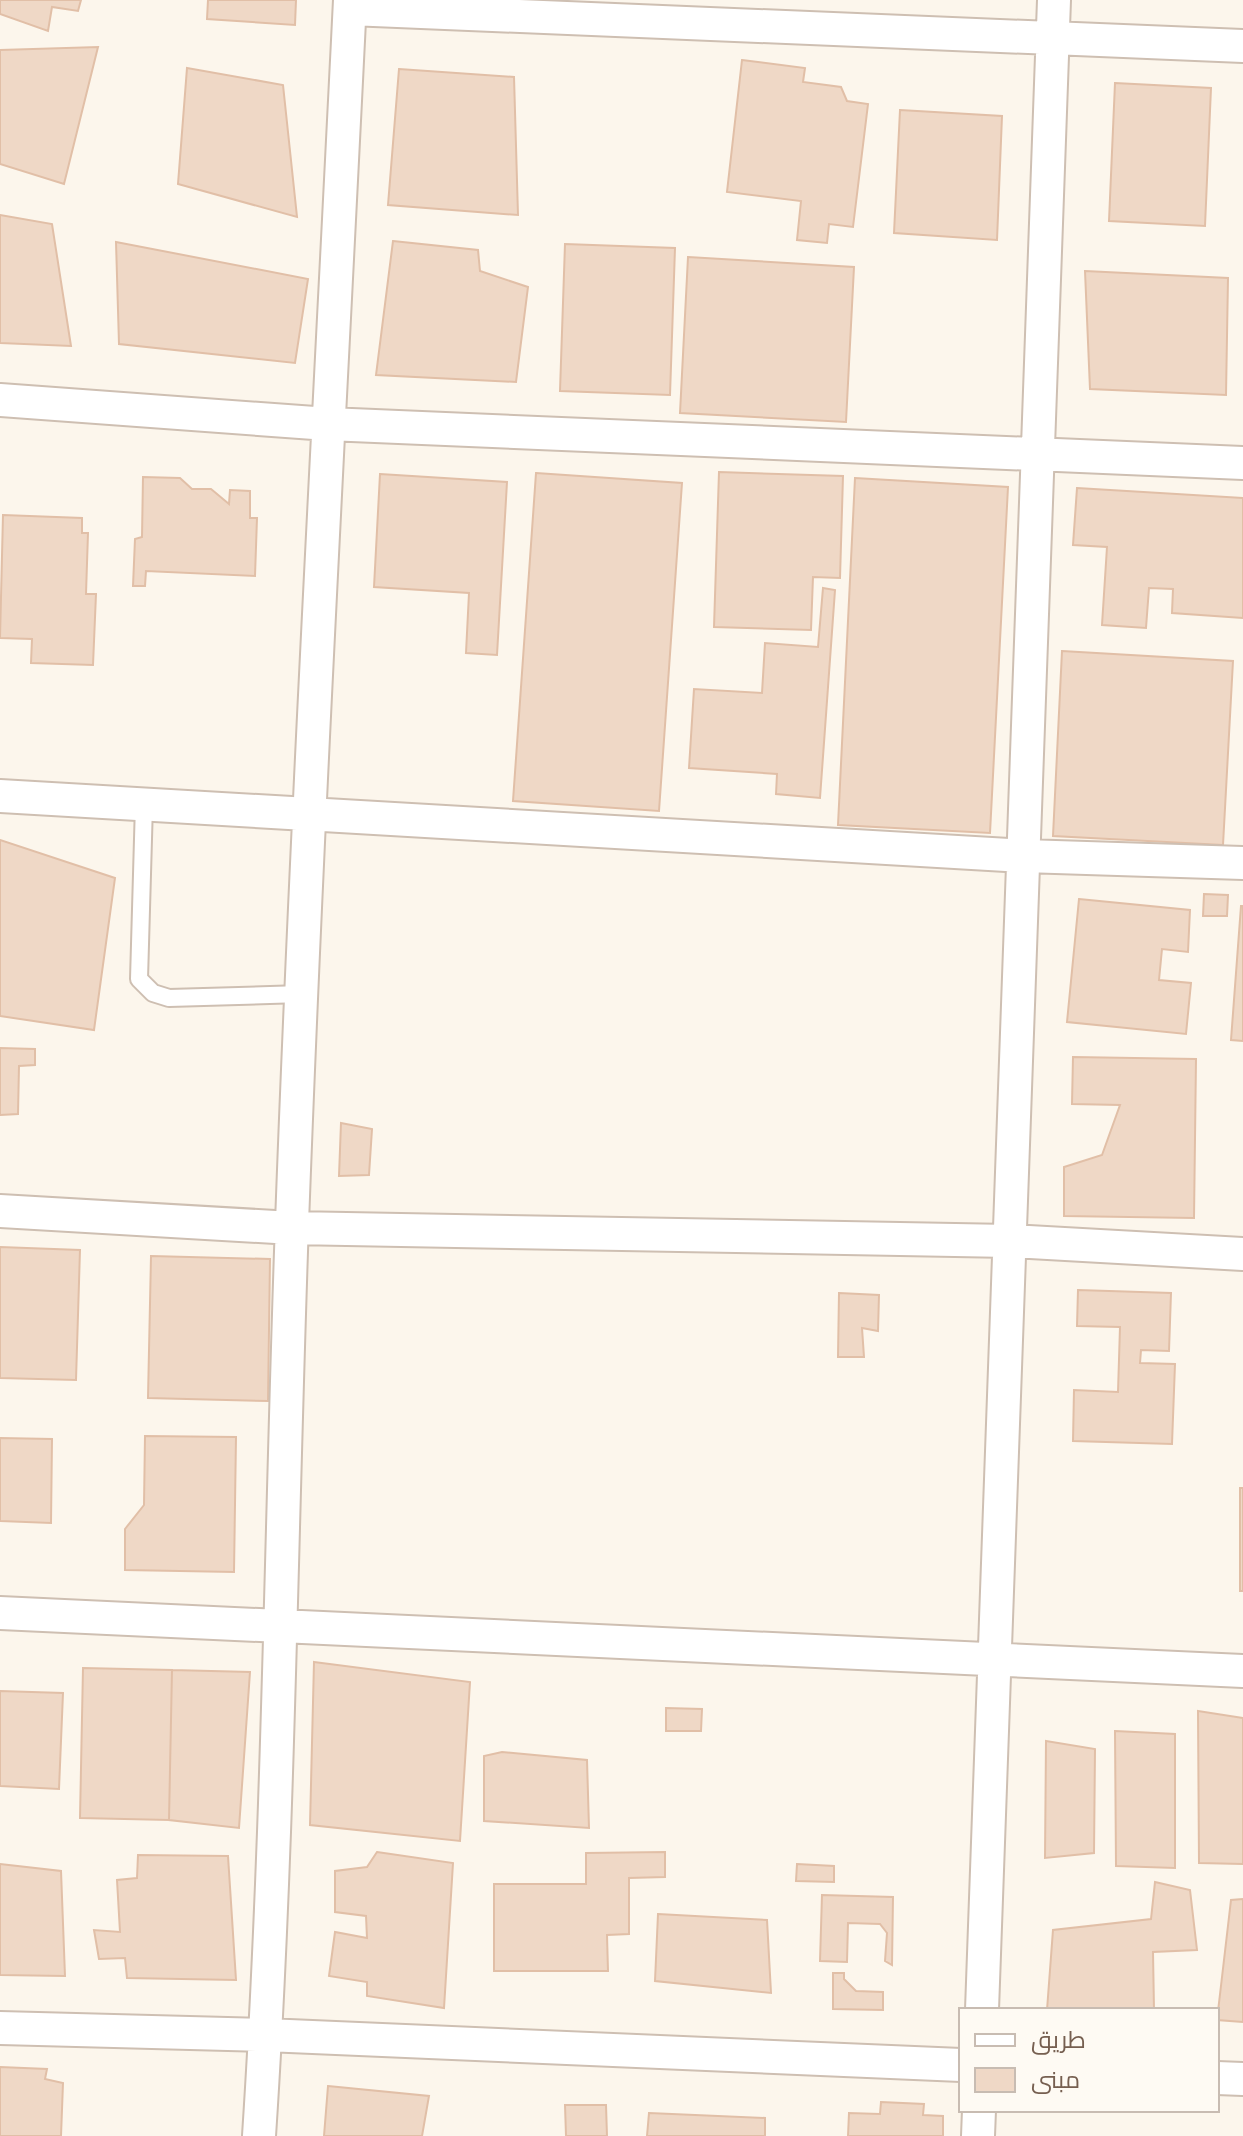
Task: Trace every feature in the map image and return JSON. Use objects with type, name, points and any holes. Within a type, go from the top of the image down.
[{"type":"street","points":[[982,2008],[1054,0]]},
{"type":"street","points":[[259,2136],[266,2035],[282,1627],[292,1228],[309,812],[350,5],[1243,46]]},
{"type":"street","points":[[0,400],[328,424],[1243,463]]},
{"type":"street","points":[[0,796],[1024,856],[1243,863]]},
{"type":"street","points":[[0,1211],[292,1228],[1010,1241],[1243,1254]]},
{"type":"street","points":[[0,1613],[1243,1671]]},
{"type":"street","points":[[0,2028],[266,2035],[959,2065]]},
{"type":"street","points":[[1219,2078],[1243,2079]]},
{"type":"street","points":[[978,2136],[979,2112]]},
{"type":"lane","points":[[144,804],[139,979],[145,988],[169,998],[302,994]]},
{"type":"building","points":[[0,0],[81,0],[78,11],[52,7],[48,31],[0,14]]},
{"type":"building","points":[[208,0],[296,0],[295,25],[207,19]]},
{"type":"building","points":[[98,47],[64,184],[0,164],[0,50]]},
{"type":"building","points":[[742,60],[805,68],[803,82],[841,87],[847,101],[868,104],[853,227],[829,224],[827,243],[797,240],[801,201],[727,192]]},
{"type":"building","points":[[187,68],[283,85],[297,217],[178,184]]},
{"type":"building","points":[[399,69],[514,77],[518,215],[388,205]]},
{"type":"building","points":[[1115,83],[1211,88],[1205,226],[1109,221]]},
{"type":"building","points":[[900,110],[1002,116],[997,240],[894,233]]},
{"type":"building","points":[[0,215],[52,224],[71,346],[0,343]]},
{"type":"building","points":[[393,241],[478,250],[480,271],[528,287],[516,382],[376,375]]},
{"type":"building","points":[[116,242],[308,279],[295,363],[119,344]]},
{"type":"building","points":[[565,244],[675,248],[670,395],[560,391]]},
{"type":"building","points":[[688,257],[854,267],[846,422],[680,413]]},
{"type":"building","points":[[1085,271],[1228,278],[1226,395],[1090,389]]},
{"type":"building","points":[[719,472],[843,476],[840,578],[813,577],[811,630],[714,627]]},
{"type":"building","points":[[536,473],[682,483],[659,811],[513,801]]},
{"type":"building","points":[[380,474],[507,482],[497,655],[466,653],[469,593],[374,587]]},
{"type":"building","points":[[143,477],[180,478],[192,489],[211,489],[229,504],[230,490],[250,491],[250,518],[257,518],[255,576],[146,571],[145,586],[133,586],[135,539],[142,537]]},
{"type":"building","points":[[855,478],[1008,487],[990,833],[838,825]]},
{"type":"building","points":[[1077,488],[1243,498],[1243,618],[1172,613],[1173,589],[1149,588],[1146,628],[1102,625],[1107,547],[1073,545]]},
{"type":"building","points":[[3,515],[82,518],[82,533],[88,533],[86,594],[96,594],[93,665],[31,663],[32,639],[0,638]]},
{"type":"building","points":[[823,588],[835,590],[820,798],[776,794],[777,774],[689,768],[694,689],[762,693],[765,643],[818,647]]},
{"type":"building","points":[[1062,651],[1233,661],[1223,845],[1053,836]]},
{"type":"building","points":[[0,840],[115,878],[94,1030],[0,1016]]},
{"type":"building","points":[[1204,894],[1228,895],[1227,916],[1203,916]]},
{"type":"building","points":[[1079,899],[1190,910],[1188,952],[1162,949],[1159,980],[1191,983],[1186,1034],[1067,1022]]},
{"type":"building","points":[[1243,906],[1243,1041],[1231,1040]]},
{"type":"building","points":[[0,1048],[35,1049],[35,1065],[19,1066],[18,1114],[0,1115]]},
{"type":"building","points":[[1073,1057],[1196,1059],[1194,1218],[1064,1216],[1064,1167],[1102,1155],[1120,1105],[1072,1104]]},
{"type":"building","points":[[341,1123],[372,1129],[369,1175],[339,1176]]},
{"type":"building","points":[[0,1247],[80,1250],[76,1380],[0,1378]]},
{"type":"building","points":[[151,1256],[270,1259],[268,1401],[148,1398]]},
{"type":"building","points":[[1078,1290],[1171,1293],[1169,1351],[1141,1350],[1140,1363],[1175,1364],[1172,1444],[1073,1441],[1074,1390],[1118,1392],[1120,1327],[1077,1326]]},
{"type":"building","points":[[839,1293],[879,1295],[878,1331],[862,1328],[864,1357],[838,1357]]},
{"type":"building","points":[[145,1436],[236,1437],[234,1572],[125,1570],[125,1529],[144,1505]]},
{"type":"building","points":[[0,1438],[52,1439],[51,1523],[0,1521]]},
{"type":"building","points":[[1240,1488],[1243,1488],[1243,1591],[1240,1591]]},
{"type":"building","points":[[314,1662],[470,1682],[460,1841],[310,1825]]},
{"type":"building","points":[[83,1668],[172,1670],[169,1820],[80,1818]]},
{"type":"building","points":[[172,1670],[250,1672],[239,1828],[169,1820]]},
{"type":"building","points":[[0,1691],[63,1693],[59,1789],[0,1786]]},
{"type":"building","points":[[666,1708],[702,1709],[701,1731],[666,1731]]},
{"type":"building","points":[[1198,1711],[1243,1718],[1243,1864],[1199,1863]]},
{"type":"building","points":[[1115,1731],[1175,1734],[1175,1868],[1116,1866]]},
{"type":"building","points":[[1046,1741],[1095,1749],[1094,1853],[1045,1858]]},
{"type":"building","points":[[502,1752],[587,1760],[589,1828],[484,1821],[484,1756]]},
{"type":"building","points":[[377,1852],[453,1863],[444,2008],[367,1996],[367,1982],[329,1976],[335,1932],[367,1938],[366,1916],[335,1912],[335,1871],[367,1867]]},
{"type":"building","points":[[665,1852],[665,1877],[629,1878],[629,1934],[607,1935],[608,1971],[494,1971],[494,1884],[586,1884],[586,1853]]},
{"type":"building","points":[[138,1855],[228,1856],[236,1980],[127,1978],[125,1958],[99,1959],[94,1930],[120,1932],[117,1880],[137,1878]]},
{"type":"building","points":[[0,1864],[61,1871],[65,1976],[0,1975]]},
{"type":"building","points":[[797,1864],[834,1866],[834,1882],[796,1881]]},
{"type":"building","points":[[1155,1882],[1190,1890],[1197,1950],[1153,1952],[1154,2008],[1047,2008],[1053,1930],[1151,1919]]},
{"type":"building","points":[[822,1895],[893,1897],[892,1965],[885,1961],[887,1933],[880,1924],[848,1923],[847,1962],[820,1961]]},
{"type":"building","points":[[1243,1899],[1243,2022],[1219,2020],[1231,1900]]},
{"type":"building","points":[[658,1914],[767,1920],[771,1993],[655,1981]]},
{"type":"building","points":[[833,1973],[844,1973],[844,1979],[856,1991],[883,1992],[883,2010],[833,2009]]},
{"type":"building","points":[[0,2067],[47,2069],[45,2079],[63,2083],[61,2136],[0,2136]]},
{"type":"building","points":[[328,2086],[429,2096],[422,2136],[324,2136]]},
{"type":"building","points":[[881,2102],[924,2104],[923,2115],[943,2116],[943,2136],[848,2136],[849,2113],[880,2114]]},
{"type":"building","points":[[565,2105],[606,2105],[607,2136],[566,2136]]},
{"type":"building","points":[[649,2113],[765,2118],[765,2136],[647,2136]]}]
